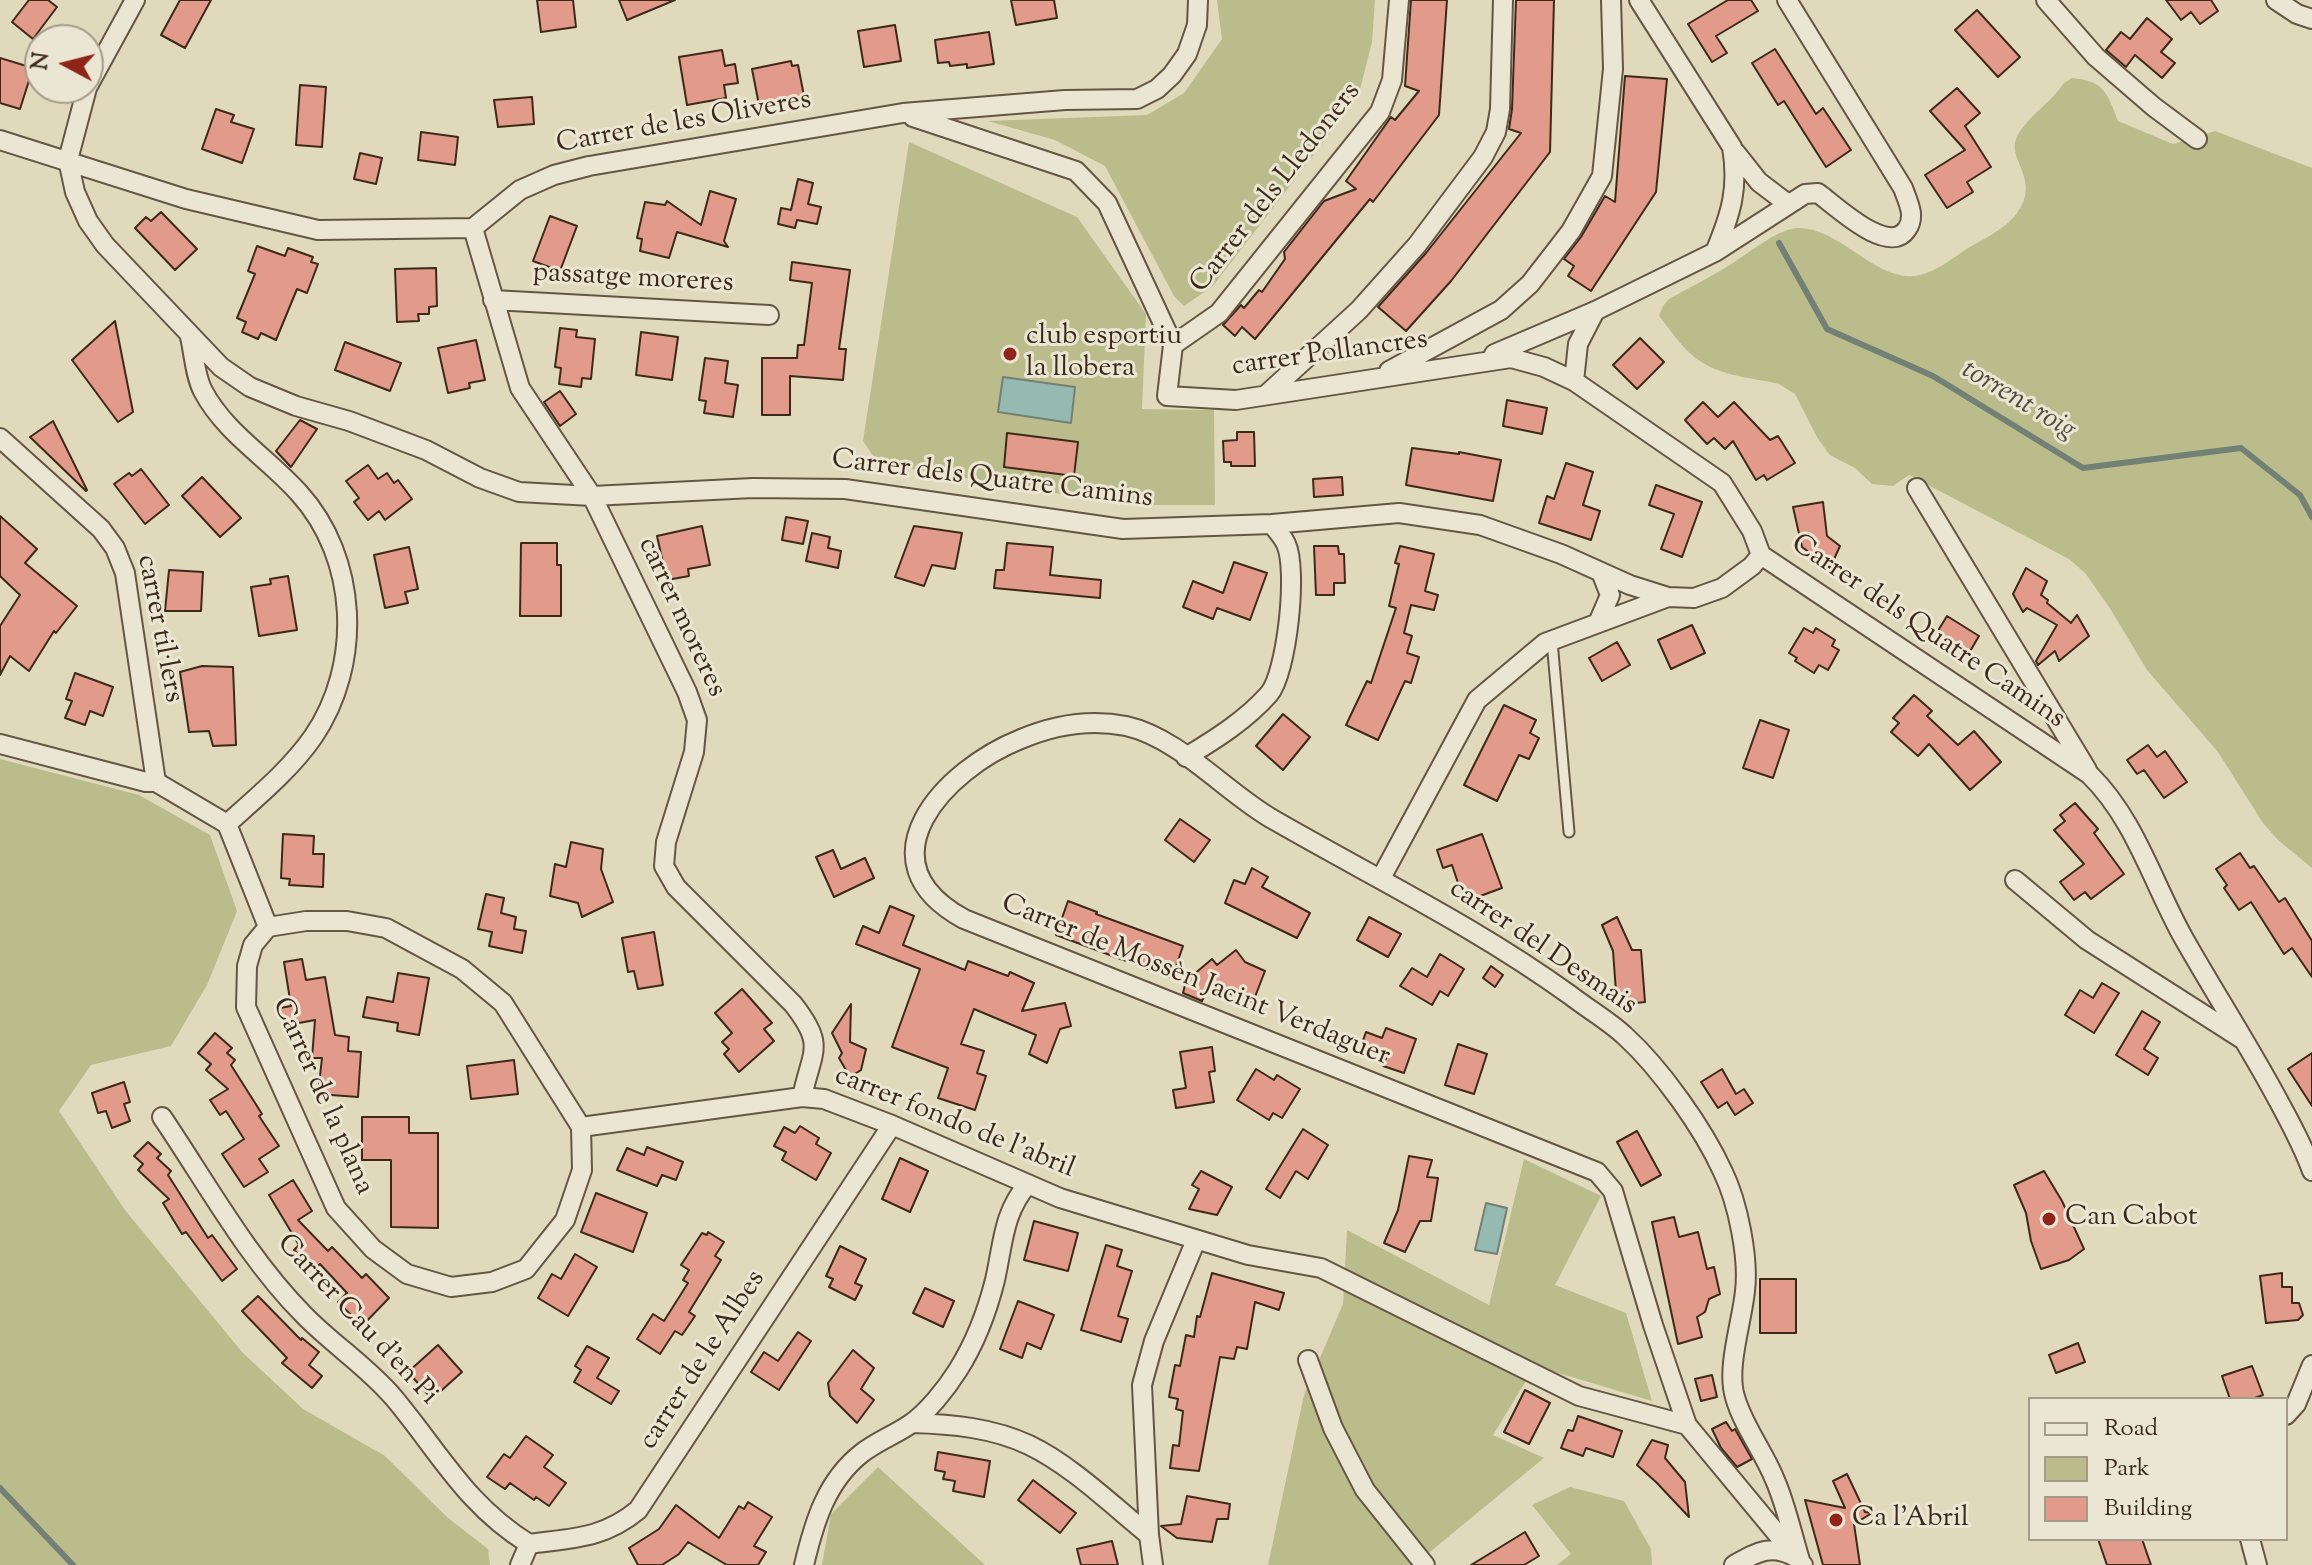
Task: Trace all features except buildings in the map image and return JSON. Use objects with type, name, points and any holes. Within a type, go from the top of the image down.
[{"type":"street","points":[[104,56],[135,0]]},
{"type":"street","name":"Carrer de les Oliveres","points":[[473,228],[520,190],[554,175],[696,147],[903,113],[1065,100],[1137,99],[1157,89],[1187,54],[1197,25],[1198,0]]},
{"type":"street","name":"Carrer dels Lledoners","points":[[1173,345],[1219,313],[1380,112],[1392,80],[1399,0]]},
{"type":"street","points":[[1267,394],[1359,310],[1417,245],[1483,157],[1496,132],[1500,109],[1503,0]]},
{"type":"street","points":[[1372,380],[1501,310],[1530,284],[1571,231],[1602,176],[1613,69],[1611,0]]},
{"type":"street","points":[[1639,0],[1732,147],[1759,182],[1788,204]]},
{"type":"street","points":[[1477,361],[1595,311],[1715,252],[1805,194],[1818,193],[1878,236],[1896,238],[1905,233],[1912,221],[1903,188],[1787,0]]},
{"type":"street","points":[[2046,0],[2096,57],[2197,139]]},
{"type":"street","points":[[2276,0],[2297,14],[2312,19]]},
{"type":"street","points":[[68,160],[83,104]]},
{"type":"street","points":[[903,113],[1076,171],[1107,203],[1173,345]]},
{"type":"street","points":[[0,140],[186,199],[318,230],[473,228]]},
{"type":"street","points":[[1715,252],[1733,205],[1737,176],[1732,147]]},
{"type":"street","name":"Carrer dels Quatre Camins","points":[[68,160],[75,192],[88,221],[105,245],[221,367],[250,387],[426,450],[480,478],[519,492],[592,496],[753,488],[845,489],[1123,529],[1272,524],[1399,513],[1480,525],[1668,597],[1694,598],[1722,588],[1752,566],[1761,555],[2089,774],[2108,793],[2126,820],[2182,935],[2308,1146],[2312,1171]]},
{"type":"street","name":"carrer moreres","points":[[473,228],[520,388],[592,496],[687,692],[697,720],[694,752],[666,842],[664,866],[676,887],[793,1004],[810,1025],[815,1051],[802,1097]]},
{"type":"street","name":"passatge moreres","points":[[493,300],[769,315]]},
{"type":"street","points":[[1574,381],[1578,344],[1595,311]]},
{"type":"street","points":[[190,337],[201,389],[217,413],[241,440],[300,493],[325,525],[339,557],[347,605],[342,664],[326,715],[297,757],[227,824]]},
{"type":"street","name":"carrer Pollancres","points":[[1173,345],[1167,396],[1236,400],[1511,358],[1544,367],[1574,381],[1722,483],[1752,531],[1761,555]]},
{"type":"street","name":"carrer til·lers","points":[[0,438],[101,529],[115,548],[125,573],[156,782]]},
{"type":"street","points":[[1917,488],[2089,774]]},
{"type":"street","points":[[1186,757],[1226,733],[1272,691],[1288,636],[1293,579],[1287,545],[1272,524]]},
{"type":"street","points":[[1598,623],[1610,595],[1601,572]]},
{"type":"street","points":[[1381,878],[1477,700],[1545,643],[1668,597]]},
{"type":"street","name":"Carrer de Mossèn Jacint Verdaguer","points":[[1381,878],[1270,818],[1186,757],[1141,732],[1083,723],[1045,729],[1005,745],[967,771],[939,797],[922,819],[912,846],[919,875],[928,893],[942,908],[964,919],[1597,1172],[1613,1191],[1687,1425],[1802,1563]]},
{"type":"street","points":[[0,744],[156,782],[227,824],[268,927],[306,921],[347,921],[386,928],[462,969],[503,1003],[581,1127]]},
{"type":"street","name":"carrer del Desmais","points":[[1381,878],[1497,946],[1625,1036],[1686,1110],[1724,1174],[1742,1236],[1746,1288],[1733,1369],[1734,1396],[1776,1482],[1802,1563]]},
{"type":"street","points":[[2015,880],[2087,940],[2247,1042]]},
{"type":"street","name":"Carrer de la plana","points":[[268,927],[253,945],[247,966],[246,1007],[336,1208],[373,1249],[407,1274],[451,1287],[492,1282],[526,1269],[565,1220],[582,1170],[581,1127]]},
{"type":"street","name":"carrer fondo de l'abril","points":[[581,1127],[802,1097],[824,1099],[1060,1198],[1248,1255],[1321,1268],[1579,1396],[1687,1425]]},
{"type":"street","name":"Carrer Cau d'en Pi","points":[[162,1117],[275,1282],[303,1315],[392,1395],[474,1502],[502,1527],[529,1544]]},
{"type":"street","name":"carrer de le Albes","points":[[529,1544],[595,1535],[620,1525],[638,1510],[892,1125]]},
{"type":"street","points":[[804,1565],[812,1529],[825,1498],[837,1480],[861,1453],[912,1423],[957,1371],[982,1324],[995,1280],[1008,1213],[1015,1198],[1028,1184]]},
{"type":"street","points":[[1153,1565],[1142,1385],[1154,1341],[1196,1240]]},
{"type":"street","points":[[1308,1360],[1333,1428],[1365,1490],[1425,1565]]},
{"type":"street","points":[[2288,1413],[2296,1404],[2312,1365]]},
{"type":"street","points":[[912,1423],[950,1424],[991,1431],[1027,1444],[1055,1459],[1149,1535]]},
{"type":"street","points":[[2251,1541],[2257,1565]]},
{"type":"street","points":[[520,1565],[529,1544]]},
{"type":"street","points":[[1734,1565],[1767,1549],[1783,1549],[1802,1563]]},
{"type":"lane","points":[[1552,641],[1569,832]]},
{"type":"green space","points":[[1217,0],[1375,0],[1372,42],[1358,97],[1213,286],[1184,306],[1174,296],[1105,166],[1055,140],[988,121],[1147,115],[1184,93],[1222,39]]},
{"type":"green space","points":[[2072,78],[2098,85],[2111,102],[2118,121],[2173,144],[2215,131],[2312,168],[2312,868],[2263,823],[2218,752],[2147,670],[2086,574],[2069,559],[1909,475],[1893,486],[1872,484],[1855,468],[1830,455],[1818,439],[1795,394],[1779,384],[1732,375],[1710,367],[1682,345],[1659,316],[1669,299],[1771,238],[1797,228],[1829,236],[1889,272],[1904,276],[1920,275],[1942,265],[1999,230],[2017,213],[2026,191],[2016,155],[2016,139],[2064,83]]},
{"type":"green space","name":"club esportiu la llobera","points":[[909,142],[1077,217],[1146,314],[1142,409],[1214,410],[1215,505],[1126,505],[878,463],[863,441]]},
{"type":"green space","points":[[0,759],[139,795],[210,835],[237,911],[207,985],[171,1046],[91,1065],[59,1111],[125,1210],[242,1352],[303,1409],[385,1456],[448,1518],[488,1549],[490,1565],[0,1565]]},
{"type":"green space","points":[[1524,1159],[1601,1196],[1555,1285],[1626,1313],[1652,1401],[1535,1366],[1493,1435],[1544,1458],[1414,1565],[1268,1565],[1304,1395],[1343,1304],[1347,1230],[1489,1305]]},
{"type":"green space","points":[[878,1467],[985,1565],[822,1565],[831,1514]]},
{"type":"green space","points":[[1570,1487],[1624,1501],[1651,1549],[1652,1565],[1557,1565],[1571,1554],[1532,1505]]},
{"type":"water","points":[[1003,377],[1075,387],[1071,423],[998,412]]},
{"type":"water","points":[[1486,1203],[1507,1208],[1497,1254],[1475,1250]]},
{"type":"waterway","name":"torrent roig","points":[[1779,243],[1827,329],[1933,376],[2083,468],[2241,448],[2300,495],[2312,517]]},
{"type":"waterway","points":[[0,1488],[73,1565]]},
{"type":"place","name":"club esportiu la llobera","points":[[1010,354]]},
{"type":"place","name":"Can Cabot","points":[[2049,1219]]},
{"type":"place","name":"Ca l'Abril","points":[[1836,1520]]}]
